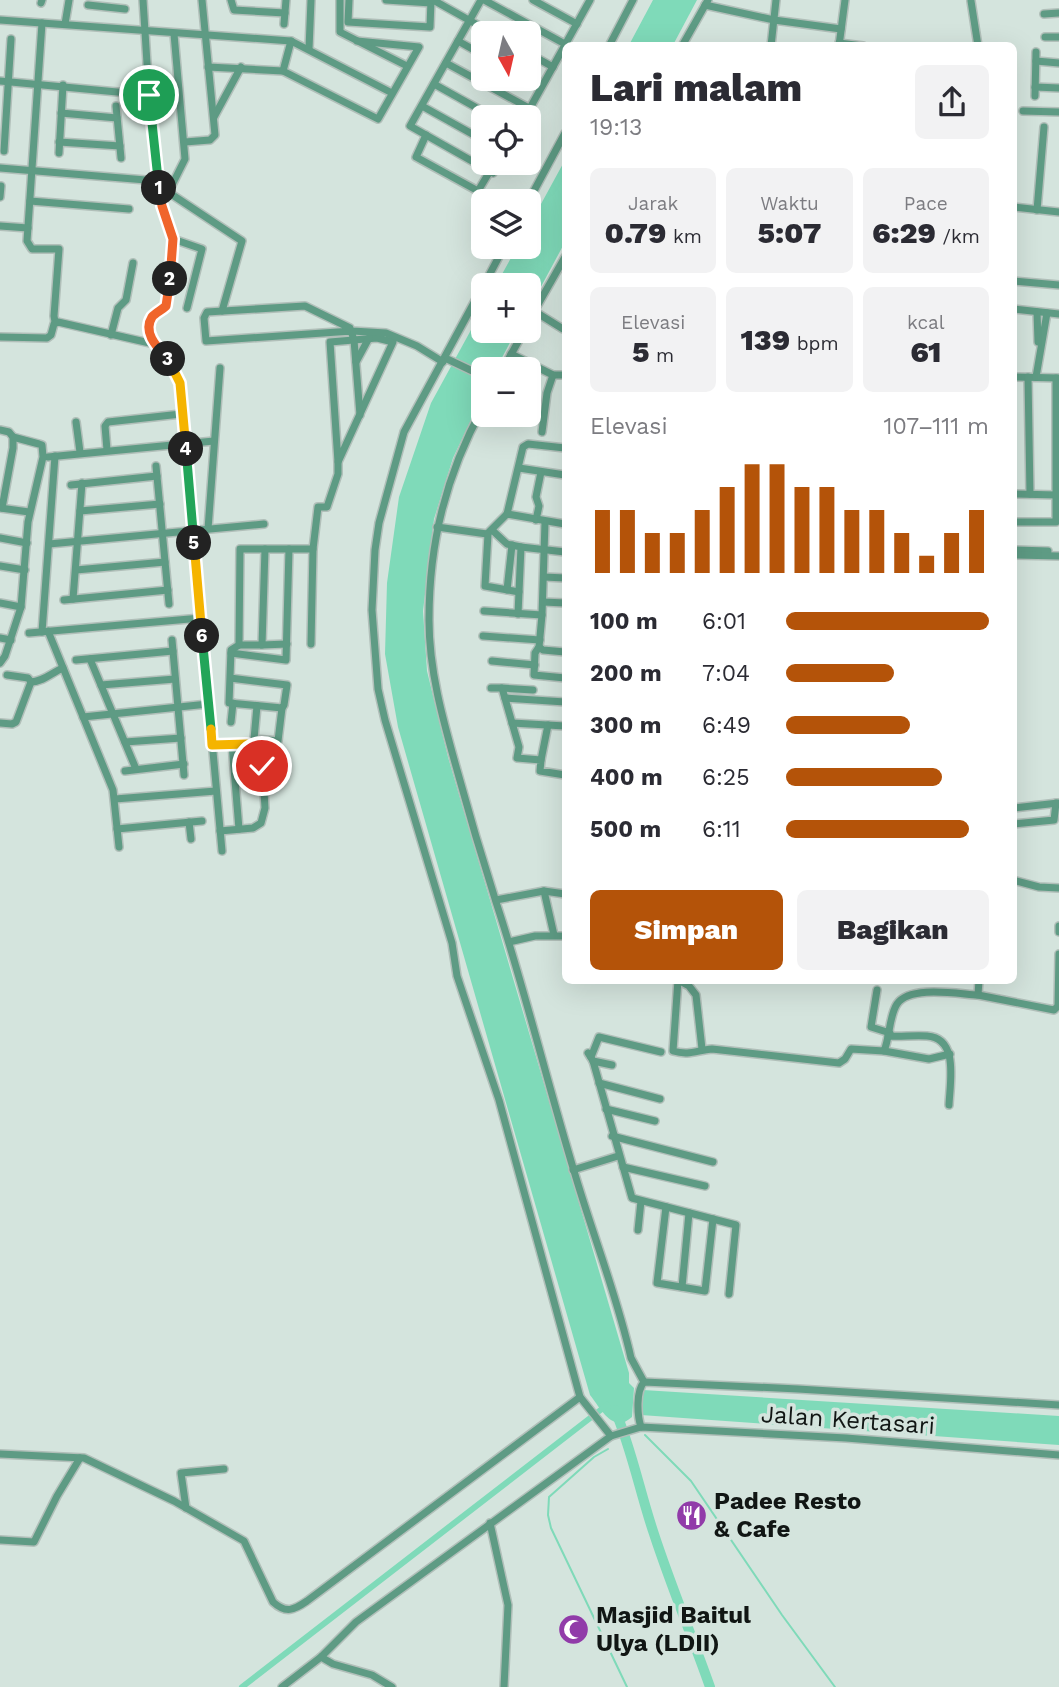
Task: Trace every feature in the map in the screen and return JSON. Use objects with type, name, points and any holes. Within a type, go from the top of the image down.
[{"type":"street","points":[[65,24],[69,0]]},
{"type":"street","points":[[143,0],[158,181],[162,206],[173,239],[166,306],[150,321],[150,334],[178,378],[222,851]]},
{"type":"street","points":[[185,142],[214,139],[202,0]]},
{"type":"street","points":[[231,0],[232,9],[285,13]]},
{"type":"street","points":[[284,24],[286,0]]},
{"type":"street","points":[[309,49],[310,0]]},
{"type":"street","points":[[340,0],[339,30],[407,66]]},
{"type":"street","points":[[348,0],[348,22],[430,27],[431,1]]},
{"type":"street","points":[[386,0],[431,1],[469,21]]},
{"type":"street","points":[[471,161],[410,126],[482,0],[562,42]]},
{"type":"street","points":[[533,0],[577,24]]},
{"type":"street","points":[[611,42],[634,0]]},
{"type":"street","points":[[771,42],[776,0]]},
{"type":"street","points":[[839,42],[845,0]]},
{"type":"street","points":[[977,42],[969,0],[980,0]]},
{"type":"street","points":[[566,42],[588,1]]},
{"type":"street","points":[[684,42],[707,2],[774,20],[841,29]]},
{"type":"street","points":[[88,5],[102,3],[125,9]]},
{"type":"street","points":[[1044,14],[1059,13]]},
{"type":"street","points":[[0,20],[291,41],[392,93]]},
{"type":"street","points":[[0,337],[47,338],[51,335],[55,323],[59,249],[30,248],[27,241],[42,23]]},
{"type":"street","points":[[162,206],[184,162],[185,142],[174,34]]},
{"type":"street","points":[[1045,37],[1059,37]]},
{"type":"street","points":[[4,152],[4,81],[11,39]]},
{"type":"street","points":[[283,71],[291,41]]},
{"type":"street","points":[[208,67],[283,71],[376,119],[380,118],[419,47],[357,41]]},
{"type":"street","points":[[458,41],[471,48]]},
{"type":"street","points":[[541,87],[562,50]]},
{"type":"street","points":[[1036,52],[1035,91],[1059,88]]},
{"type":"street","points":[[0,53],[10,54]]},
{"type":"street","points":[[541,60],[553,67]]},
{"type":"street","points":[[1036,61],[1059,63]]},
{"type":"street","points":[[446,63],[524,105]]},
{"type":"street","points":[[213,117],[242,67]]},
{"type":"street","points":[[4,81],[149,95]]},
{"type":"street","points":[[434,84],[472,105]]},
{"type":"street","points":[[59,153],[63,85]]},
{"type":"street","points":[[116,106],[121,158]]},
{"type":"street","points":[[422,106],[471,133]]},
{"type":"street","points":[[1023,111],[1059,112]]},
{"type":"street","points":[[61,113],[117,118]]},
{"type":"street","points":[[1037,210],[1044,127]]},
{"type":"street","points":[[426,135],[416,157],[478,191],[487,175]]},
{"type":"street","points":[[535,189],[562,139]]},
{"type":"street","points":[[60,142],[120,146]]},
{"type":"street","points":[[0,168],[158,181]]},
{"type":"street","points":[[0,197],[1,186]]},
{"type":"street","points":[[169,192],[242,241],[222,312]]},
{"type":"street","points":[[30,201],[129,209]]},
{"type":"street","points":[[1017,208],[1059,212]]},
{"type":"street","points":[[0,226],[28,228]]},
{"type":"street","points":[[173,239],[202,251],[187,308]]},
{"type":"street","points":[[111,335],[118,308],[127,300],[133,263]]},
{"type":"street","points":[[541,302],[562,270]]},
{"type":"street","points":[[1017,281],[1059,285]]},
{"type":"street","points":[[360,415],[352,331],[305,306],[207,312],[204,318],[206,341],[352,331],[386,333],[471,371]]},
{"type":"street","points":[[285,1686],[321,1657],[356,1622],[614,1435],[580,1397],[499,1100],[457,976],[452,943],[378,689],[372,610],[379,523],[404,432],[471,309]]},
{"type":"street","points":[[1017,310],[1059,314]]},
{"type":"street","points":[[1037,312],[1039,354]]},
{"type":"street","points":[[1030,494],[1032,377],[1047,313]]},
{"type":"street","points":[[541,316],[562,328]]},
{"type":"street","points":[[55,323],[154,344]]},
{"type":"street","points":[[356,363],[369,338]]},
{"type":"street","points":[[311,644],[313,549],[318,507],[327,507],[338,474],[330,342],[369,338],[393,342],[338,462]]},
{"type":"street","points":[[509,357],[517,343]]},
{"type":"street","points":[[511,354],[553,375],[562,375]]},
{"type":"street","points":[[208,529],[220,368]]},
{"type":"street","points":[[542,432],[547,393],[553,375]]},
{"type":"street","points":[[1017,377],[1058,378],[1057,517],[1054,523],[1017,522]]},
{"type":"street","points":[[107,450],[105,426],[108,422],[181,414]]},
{"type":"street","points":[[76,422],[80,452]]},
{"type":"street","points":[[473,427],[457,461],[437,527],[429,586],[429,639],[433,676],[476,838],[509,942],[573,1170],[631,1358],[642,1385],[638,1428]]},
{"type":"street","points":[[0,430],[9,432],[13,437],[39,444],[43,449],[29,512],[21,607],[11,640],[0,663]]},
{"type":"street","points":[[13,437],[1,508],[29,512]]},
{"type":"street","points":[[119,847],[115,799],[107,772],[45,631],[51,457],[80,452],[214,441]]},
{"type":"street","points":[[507,514],[525,444],[562,448]]},
{"type":"street","points":[[156,466],[169,604]]},
{"type":"street","points":[[519,468],[562,475]]},
{"type":"street","points":[[536,520],[539,506],[536,497],[541,472]]},
{"type":"street","points":[[71,485],[157,475]]},
{"type":"street","points":[[73,599],[82,483]]},
{"type":"street","points":[[1017,494],[1058,490]]},
{"type":"street","points":[[80,511],[160,504]]},
{"type":"street","points":[[519,592],[488,588],[484,584],[490,532],[503,515],[507,514],[562,524]]},
{"type":"street","points":[[532,700],[535,653],[539,643],[543,602],[545,522]]},
{"type":"street","points":[[48,544],[264,524]]},
{"type":"street","points":[[437,527],[490,532],[512,545],[562,552]]},
{"type":"street","points":[[0,538],[27,543]]},
{"type":"street","points":[[507,590],[512,545]]},
{"type":"street","points":[[518,614],[521,547]]},
{"type":"street","points":[[239,645],[240,549],[313,549]]},
{"type":"street","points":[[262,645],[265,549]]},
{"type":"street","points":[[231,653],[286,660],[289,549]]},
{"type":"street","points":[[1017,550],[1048,551]]},
{"type":"street","points":[[1017,555],[1059,556]]},
{"type":"street","points":[[76,570],[165,562]]},
{"type":"street","points":[[0,566],[25,570]]},
{"type":"street","points":[[544,577],[562,578]]},
{"type":"street","points":[[64,600],[168,590]]},
{"type":"street","points":[[543,602],[562,603]]},
{"type":"street","points":[[0,603],[21,607]]},
{"type":"street","points":[[484,611],[542,615]]},
{"type":"street","points":[[29,633],[201,618]]},
{"type":"street","points":[[483,636],[539,643]]},
{"type":"street","points":[[0,638],[11,640]]},
{"type":"street","points":[[172,640],[184,775]]},
{"type":"street","points":[[539,643],[543,650],[562,653]]},
{"type":"street","points":[[282,708],[229,703],[231,650],[239,645],[287,644]]},
{"type":"street","points":[[76,660],[173,651]]},
{"type":"street","points":[[90,659],[136,769]]},
{"type":"street","points":[[492,661],[535,664]]},
{"type":"street","points":[[31,682],[43,680],[52,672],[63,668]]},
{"type":"street","points":[[7,675],[28,678],[31,682]]},
{"type":"street","points":[[534,675],[562,678]]},
{"type":"street","points":[[230,678],[287,685],[278,741],[254,739],[257,706]]},
{"type":"street","points":[[101,685],[175,679]]},
{"type":"street","points":[[0,723],[16,722],[31,682]]},
{"type":"street","points":[[491,688],[533,690]]},
{"type":"street","points":[[502,688],[519,747]]},
{"type":"street","points":[[505,698],[562,702]]},
{"type":"street","points":[[231,722],[233,703]]},
{"type":"street","points":[[83,717],[208,704]]},
{"type":"street","points":[[512,723],[562,726]]},
{"type":"street","points":[[523,724],[517,758],[541,760]]},
{"type":"street","points":[[548,725],[540,771],[562,774]]},
{"type":"street","points":[[125,742],[181,738]]},
{"type":"street","points":[[232,744],[239,829]]},
{"type":"street","points":[[212,745],[247,744],[260,751],[262,758],[265,808],[263,818],[256,827],[220,831]]},
{"type":"street","points":[[125,771],[184,764]]},
{"type":"street","points":[[115,799],[216,791]]},
{"type":"street","points":[[1017,808],[1057,803],[1054,820],[1017,824]]},
{"type":"street","points":[[117,828],[202,821]]},
{"type":"street","points":[[189,822],[191,839]]},
{"type":"street","points":[[1017,881],[1039,887],[1059,888]]},
{"type":"street","points":[[496,900],[544,891],[562,894]]},
{"type":"street","points":[[544,891],[554,935]]},
{"type":"street","points":[[1059,926],[1059,932]]},
{"type":"street","points":[[509,942],[535,936],[562,936]]},
{"type":"street","points":[[884,1051],[896,1005],[904,998],[922,993],[978,995],[1054,1010],[1058,1006],[1059,954]]},
{"type":"street","points":[[678,984],[673,1051],[694,1054],[702,1049],[839,1063],[851,1049],[884,1051],[929,1059],[950,1054]]},
{"type":"street","points":[[685,984],[696,995],[702,1049]]},
{"type":"street","points":[[978,995],[979,984]]},
{"type":"street","points":[[877,990],[871,1027],[889,1035],[907,1038],[925,1035],[937,1038],[945,1044],[950,1054],[949,1105]]},
{"type":"street","points":[[661,1052],[599,1037],[591,1057],[629,1195],[641,1201],[736,1225],[729,1294]]},
{"type":"street","points":[[591,1057],[612,1065]]},
{"type":"street","points":[[599,1083],[660,1099]]},
{"type":"street","points":[[606,1109],[655,1121]]},
{"type":"street","points":[[612,1136],[713,1162]]},
{"type":"street","points":[[573,1170],[618,1156]]},
{"type":"street","points":[[623,1167],[705,1186]]},
{"type":"street","points":[[638,1230],[641,1201]]},
{"type":"street","points":[[666,1207],[657,1283],[705,1292],[713,1219]]},
{"type":"street","points":[[681,1287],[689,1213]]},
{"type":"street","points":[[642,1385],[798,1388],[1059,1405]]},
{"type":"street","points":[[0,1454],[80,1458],[187,1508],[245,1541],[269,1595],[280,1609],[292,1611],[580,1397]]},
{"type":"street","name":"Jalan Kertasari","points":[[614,1435],[638,1428],[846,1438],[1059,1455]]},
{"type":"street","points":[[0,1540],[34,1542],[80,1458]]},
{"type":"street","points":[[187,1508],[181,1473],[224,1469]]},
{"type":"street","points":[[490,1523],[508,1605],[504,1687]]},
{"type":"street","points":[[321,1657],[333,1664],[372,1675],[392,1687]]},
{"type":"shaded area","points":[[653,0],[697,0],[675,42],[631,42]]},
{"type":"shaded area","points":[[562,166],[562,248],[541,287],[541,273],[503,273],[510,259],[541,259],[541,204]]},
{"type":"shaded area","points":[[471,330],[471,343],[510,343],[502,357],[471,357],[471,420],[453,458],[434,519],[423,611],[427,671],[448,757],[629,1373],[629,1383],[634,1388],[632,1417],[625,1422],[619,1423],[608,1418],[590,1395],[398,727],[385,654],[387,583],[399,497],[431,403]]},
{"type":"shaded area","points":[[643,1390],[1059,1416],[1059,1445],[641,1415]]},
{"type":"waterway","points":[[242,1687],[607,1405]]},
{"type":"waterway","points":[[615,1410],[649,1519],[710,1687]]},
{"type":"waterway","points":[[645,1435],[691,1481],[782,1615],[835,1687]]},
{"type":"waterway","points":[[608,1449],[594,1457],[549,1497],[548,1515],[551,1528],[627,1687]]},
{"type":"place","name":"Padee Resto & Cafe","points":[[691,1515]]},
{"type":"place","name":"Masjid Baitul Ulya (LDII)","points":[[573,1629]]},
{"type":"route","points":[[149,95],[162,206],[173,239],[166,306],[152,317],[149,329],[154,344],[171,364],[180,387],[212,745],[247,744],[257,748],[262,758],[262,766]]}]
